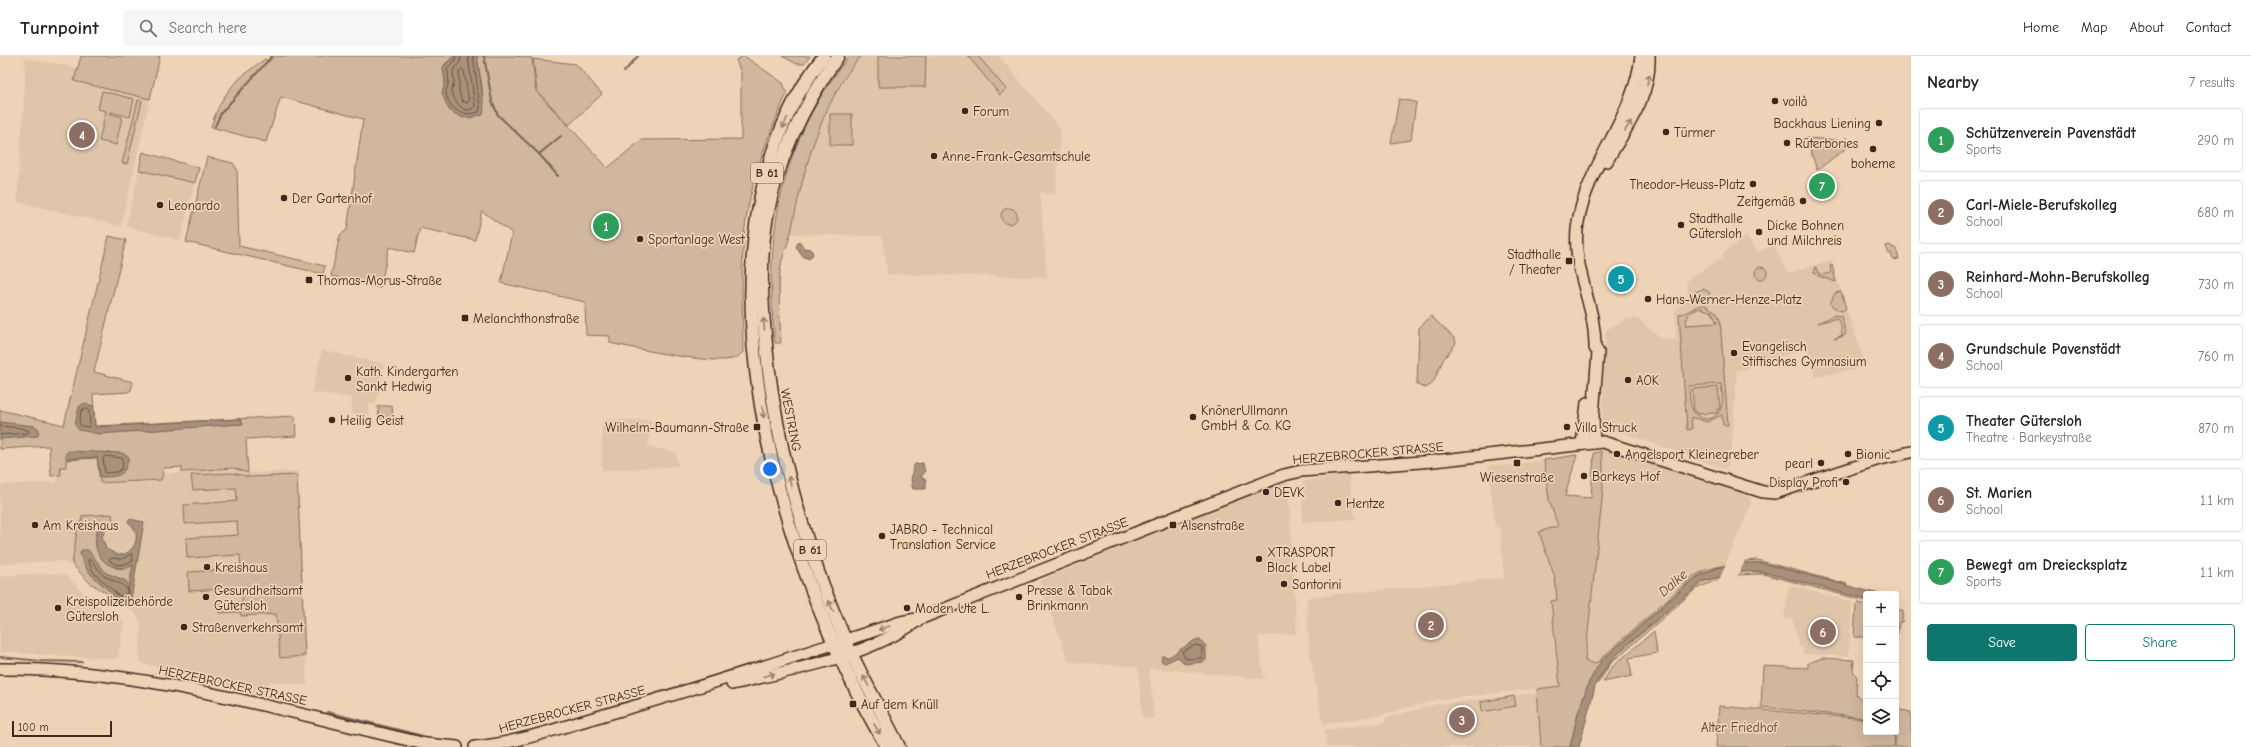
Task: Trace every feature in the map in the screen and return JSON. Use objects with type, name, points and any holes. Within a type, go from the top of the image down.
[{"type":"main road","name":"WESTRING","points":[[824,56],[802,88],[775,149],[765,179],[758,214],[752,285],[754,351],[766,431],[781,496],[802,564],[839,657],[887,747]]},
{"type":"main road","name":"WESTRING","points":[[838,56],[817,87],[794,131],[773,188],[764,234],[762,285],[764,322],[770,387],[783,455],[812,557],[849,647],[899,747]]},
{"type":"street","points":[[1637,99],[1642,56]]},
{"type":"street","points":[[1594,443],[1592,416],[1598,352],[1595,348],[1594,322],[1579,271],[1575,242],[1580,213],[1595,174],[1605,163],[1637,99],[1649,72],[1649,56]]},
{"type":"street","points":[[1582,444],[1592,351],[1595,348]]},
{"type":"street","name":"HERZEBROCKER STRASSE","points":[[475,747],[496,745],[534,736],[676,695],[834,646],[849,647],[904,630],[922,618],[1178,516],[1292,473],[1478,457],[1606,442],[1763,492],[1782,492],[1859,465],[1911,452]]},
{"type":"street","name":"HERZEBROCKER STRASSE","points":[[676,695],[839,657],[849,647]]},
{"type":"street","name":"HERZEBROCKER STRASSE","points":[[0,669],[38,669],[142,679],[215,693],[426,744],[457,747]]},
{"type":"shaded area","name":"Anne-Frank-Gesamtschule","points":[[861,56],[999,56],[1061,130],[1055,194],[1040,192],[1047,277],[887,274],[883,239],[880,236],[790,234],[800,183],[821,121],[834,96]]},
{"type":"shaded area","points":[[25,58],[78,68],[74,81],[150,99],[121,226],[17,202],[25,84]]},
{"type":"shaded area","name":"Leonardo","points":[[139,170],[195,183],[180,240],[126,227]]},
{"type":"shaded area","name":"Evangelisch Stiftisches Gymnasium","points":[[1746,236],[1757,252],[1773,245],[1788,273],[1831,260],[1865,365],[1851,370],[1815,377],[1807,348],[1737,371],[1732,445],[1728,465],[1725,469],[1602,425],[1606,329],[1627,319],[1638,319],[1662,339],[1676,339],[1675,310],[1688,297],[1686,281],[1715,262],[1723,259],[1722,254]]},
{"type":"shaded area","name":"Kath. Kindergarten Sankt Hedwig","points":[[322,350],[384,364],[376,403],[369,404],[369,414],[352,414],[352,398],[312,392]]},
{"type":"shaded area","points":[[602,420],[652,420],[648,446],[676,453],[678,466],[602,470]]},
{"type":"shaded area","points":[[1611,450],[1746,494],[1751,500],[1751,505],[1725,565],[1705,570],[1692,577],[1595,664],[1585,661],[1603,490],[1603,466],[1601,451]]},
{"type":"shaded area","points":[[97,459],[99,484],[161,481],[163,474],[233,469],[248,473],[298,471],[307,685],[269,681],[267,698],[223,686],[202,675],[143,664],[139,660],[141,623],[137,616],[132,610],[118,604],[105,592],[90,583],[75,566],[60,561],[0,564],[0,485],[57,482],[57,476],[61,475],[61,467],[66,467],[66,460]]},
{"type":"shaded area","points":[[1544,460],[1549,500],[1558,526],[1539,532],[1555,578],[1557,600],[1551,601],[1560,686],[1437,700],[1380,715],[1323,724],[1309,649],[1307,601],[1309,597],[1504,578],[1500,529],[1495,526],[1488,465],[1511,465],[1512,467],[1517,466],[1517,464]]},
{"type":"shaded area","points":[[1349,475],[1355,519],[1302,522],[1303,481]]},
{"type":"shaded area","points":[[1284,482],[1288,483],[1297,634],[1258,636],[1264,679],[1149,668],[1154,718],[1143,718],[1138,667],[1069,662],[1039,581],[1201,514]]},
{"type":"shaded area","points":[[54,573],[66,575],[84,594],[111,615],[123,620],[124,623],[118,657],[114,659],[0,652],[0,576]]},
{"type":"shaded area","points":[[1789,585],[1852,602],[1849,656],[1803,654],[1803,647],[1799,646],[1792,618],[1784,619]]},
{"type":"shaded area","points":[[1537,693],[1541,747],[1327,747],[1324,730],[1386,722],[1385,718],[1438,704]]},
{"type":"green space","points":[[81,56],[160,56],[150,99],[74,81]]},
{"type":"green space","points":[[274,56],[454,56],[444,65],[444,90],[446,102],[448,108],[452,112],[464,117],[473,118],[483,93],[477,56],[515,56],[532,58],[536,91],[608,168],[641,140],[741,139],[741,73],[736,60],[744,56],[783,83],[787,93],[772,129],[755,177],[748,210],[742,271],[743,352],[736,358],[711,360],[655,352],[610,343],[610,336],[586,335],[585,302],[501,283],[512,233],[482,211],[475,240],[420,228],[414,253],[389,247],[380,288],[331,276],[340,235],[347,230],[363,119],[281,97],[266,142],[211,127],[220,104],[231,87],[255,66],[265,59],[269,62]]},
{"type":"green space","points":[[782,56],[810,56],[804,64],[797,64]]},
{"type":"green space","points":[[849,56],[861,56],[846,75],[834,96],[815,139],[802,185],[790,237],[782,260],[779,288],[781,343],[775,343],[772,310],[773,245],[777,214],[784,183],[794,152],[807,122],[826,88]]},
{"type":"green space","points":[[878,56],[926,56],[925,87],[878,87]]},
{"type":"green space","points":[[968,56],[978,56],[1006,89],[1000,95]]},
{"type":"green space","points":[[533,59],[576,64],[602,94],[569,125],[537,91]]},
{"type":"green space","points":[[102,91],[134,99],[130,117],[111,112],[111,114],[122,117],[116,145],[99,141],[106,111],[98,109]]},
{"type":"green space","points":[[1399,99],[1416,102],[1411,140],[1391,143]]},
{"type":"green space","points":[[138,100],[142,101],[127,164],[122,163]]},
{"type":"green space","points":[[830,114],[852,114],[852,145],[830,145]]},
{"type":"green space","points":[[1806,138],[1856,141],[1817,170]]},
{"type":"green space","points":[[143,152],[199,168],[195,183],[139,170]]},
{"type":"green space","points":[[207,157],[233,163],[237,169],[239,246],[325,266],[323,274],[186,242]]},
{"type":"green space","points":[[1006,208],[1012,208],[1017,213],[1015,222],[1012,224],[1006,224],[1001,219],[1001,213]]},
{"type":"green space","points":[[109,236],[126,240],[94,372],[133,382],[131,390],[128,392],[93,394],[95,426],[295,416],[296,436],[246,439],[248,473],[233,468],[182,472],[182,467],[164,468],[161,480],[100,483],[97,458],[66,460],[66,467],[60,467],[61,475],[51,476],[49,446],[0,449],[0,410],[64,425]]},
{"type":"green space","points":[[1889,245],[1896,249],[1899,259],[1893,260],[1891,253],[1889,254],[1886,246]]},
{"type":"green space","points":[[1832,265],[1836,282],[1818,276],[1814,272],[1816,267],[1820,275],[1831,273],[1830,266]]},
{"type":"green space","points":[[1759,267],[1763,267],[1767,273],[1763,279],[1759,279],[1755,275],[1755,271]]},
{"type":"green space","points":[[1704,289],[1710,293],[1707,298],[1700,299],[1695,295],[1695,292]]},
{"type":"green space","points":[[1841,292],[1846,308],[1843,311],[1838,310],[1830,304],[1835,293]]},
{"type":"green space","points":[[1701,305],[1705,305],[1716,312],[1720,320],[1728,425],[1723,425],[1722,415],[1707,422],[1691,417],[1692,429],[1687,430],[1679,314],[1686,313]],"holes":[[[1700,308],[1712,312],[1717,323],[1685,325],[1689,313]],[[1721,384],[1722,405],[1718,413],[1709,419],[1702,418],[1694,413],[1690,403],[1689,386]]]},
{"type":"green space","points":[[1834,315],[1841,316],[1846,333],[1844,336],[1834,339],[1842,335],[1841,326],[1837,318],[1818,323]]},
{"type":"green space","points":[[1431,316],[1455,339],[1456,343],[1443,360],[1433,383],[1426,388],[1417,385],[1419,328]]},
{"type":"green space","points":[[1718,387],[1720,409],[1717,409],[1717,413],[1697,414],[1696,411],[1694,411],[1692,389]]},
{"type":"green space","points":[[378,406],[392,406],[393,418],[379,419]]},
{"type":"green space","points":[[1601,451],[1603,466],[1603,490],[1585,661],[1595,664],[1692,577],[1705,570],[1725,565],[1701,574],[1688,583],[1601,661],[1589,682],[1578,713],[1570,747],[1541,747],[1537,689],[1560,686],[1551,601],[1557,600],[1555,578],[1539,532],[1558,526],[1549,500],[1544,460],[1577,455],[1565,496],[1591,498],[1594,453]]},
{"type":"green space","points":[[232,473],[251,477],[297,475],[305,656],[280,658],[276,614],[241,616],[240,612],[219,613],[218,604],[242,602],[242,588],[189,591],[188,572],[241,569],[240,555],[187,558],[186,538],[238,535],[237,521],[185,524],[184,505],[237,501],[236,488],[193,490],[191,475]]},
{"type":"green space","points":[[112,514],[113,520],[105,525],[101,524],[95,534],[115,568],[125,569],[133,565],[126,605],[118,604],[105,592],[90,583],[72,564],[78,523],[81,523],[82,516]]},
{"type":"green space","points":[[1757,560],[1847,584],[1846,585],[1762,563],[1744,563],[1745,561]]},
{"type":"green space","points":[[1748,571],[1773,574],[1863,598],[1863,600],[1763,574],[1738,575],[1739,572]]},
{"type":"green space","points":[[1721,576],[1713,582],[1696,589],[1611,663],[1598,683],[1596,683],[1613,658],[1698,584]]},
{"type":"green space","points":[[1858,603],[1863,604],[1863,637],[1854,637],[1856,605]]},
{"type":"green space","points":[[1899,610],[1903,610],[1902,622],[1899,622]]},
{"type":"green space","points":[[1654,631],[1657,653],[1629,658],[1632,676],[1603,682],[1612,667]]},
{"type":"green space","points":[[1822,658],[1854,660],[1853,671],[1857,677],[1856,694],[1863,702],[1863,718],[1761,707],[1763,666],[1808,668],[1808,663]]},
{"type":"green space","points":[[1514,696],[1516,706],[1482,712],[1481,702]]},
{"type":"green space","name":"Alter Friedhof","points":[[1719,706],[1863,719],[1863,735],[1895,735],[1894,747],[1716,747]]},
{"type":"green space","points":[[1899,710],[1911,712],[1911,747],[1895,747],[1895,735],[1899,735]]},
{"type":"water","points":[[454,56],[477,56],[484,107],[483,115],[463,118],[449,110],[442,93],[445,82],[443,67]]},
{"type":"water","points":[[800,242],[804,248],[811,249],[813,254],[809,259],[802,256],[796,247]]},
{"type":"water","points":[[84,403],[93,406],[95,427],[240,419],[243,424],[99,434],[79,430],[75,424],[79,407]]},
{"type":"water","points":[[0,422],[34,426],[39,429],[38,436],[0,439]]},
{"type":"water","points":[[69,451],[122,453],[129,457],[126,468],[121,474],[100,477],[97,457],[66,459],[66,453]]},
{"type":"water","points":[[923,463],[925,472],[921,477],[926,480],[926,489],[913,489],[911,480],[914,466],[915,464]]},
{"type":"water","points":[[129,519],[144,522],[130,605],[126,605],[133,565],[123,568],[114,567],[107,563],[101,558],[95,542],[101,524],[108,526],[102,537],[106,549],[118,555],[128,552],[135,543],[136,538],[136,532],[128,522]]},
{"type":"water","points":[[82,550],[88,550],[106,573],[126,581],[128,585],[126,598],[122,601],[116,598],[88,571],[80,553]]},
{"type":"water","points":[[1744,563],[1762,563],[1868,591],[1863,591],[1863,598],[1759,571],[1739,572],[1704,581],[1626,645],[1607,666],[1596,683],[1579,747],[1570,747],[1578,713],[1589,682],[1601,661],[1695,578],[1717,568]]},
{"type":"water","points":[[1195,640],[1200,640],[1206,646],[1206,660],[1203,662],[1185,664],[1178,657],[1165,663],[1161,661],[1162,656],[1169,657]]},
{"type":"pier","points":[[1745,561],[1738,575],[1720,578],[1726,564]]},
{"type":"waterway","points":[[215,126],[221,113],[272,56]]},
{"type":"waterway","points":[[484,56],[492,101],[498,115],[539,154],[558,176]]},
{"type":"waterway","points":[[624,72],[638,56]]},
{"type":"waterway","points":[[539,154],[561,136]]},
{"type":"waterway","points":[[0,657],[41,661],[82,662]]},
{"type":"waterway","points":[[327,712],[423,736]]},
{"type":"place","name":"voilà","points":[[1775,101]]},
{"type":"place","name":"Forum","points":[[965,111]]},
{"type":"place","name":"Backhaus Liening","points":[[1879,123]]},
{"type":"place","name":"Türmer","points":[[1666,132]]},
{"type":"place","name":"Grundschule Pavenstädt","points":[[82,135]]},
{"type":"place","name":"Rüterbories","points":[[1787,143]]},
{"type":"place","name":"boheme","points":[[1873,149]]},
{"type":"place","name":"Anne-Frank-Gesamtschule","points":[[934,156]]},
{"type":"place","name":"Theodor-Heuss-Platz","points":[[1753,184]]},
{"type":"place","name":"Bewegt am Dreiecksplatz","points":[[1822,186]]},
{"type":"place","name":"Der Gartenhof","points":[[284,198]]},
{"type":"place","name":"Zeitgemäß","points":[[1803,201]]},
{"type":"place","name":"Leonardo","points":[[160,205]]},
{"type":"place","name":"Stadthalle Gütersloh","points":[[1681,225]]},
{"type":"place","name":"Schützenverein Pavenstädt","points":[[606,226]]},
{"type":"place","name":"Dicke Bohnen und Milchreis","points":[[1759,232]]},
{"type":"place","name":"Sportanlage West","points":[[640,239]]},
{"type":"place","name":"Stadthalle / Theater","points":[[1569,261]]},
{"type":"place","name":"Theater Gütersloh","points":[[1621,279]]},
{"type":"place","name":"Thomas-Morus-Straße","points":[[309,280]]},
{"type":"place","name":"Hans-Werner-Henze-Platz","points":[[1648,299]]},
{"type":"place","name":"Melanchthonstraße","points":[[465,318]]},
{"type":"place","name":"Evangelisch Stiftisches Gymnasium","points":[[1734,353]]},
{"type":"place","name":"Kath. Kindergarten Sankt Hedwig","points":[[348,378]]},
{"type":"place","name":"AOK","points":[[1628,380]]},
{"type":"place","name":"KnönerUllmann GmbH & Co. KG","points":[[1193,417]]},
{"type":"place","name":"Heilig Geist","points":[[332,420]]},
{"type":"place","name":"Wilhelm-Baumann-Straße","points":[[757,427]]},
{"type":"place","name":"Villa Struck","points":[[1567,427]]},
{"type":"place","name":"Angelsport Kleinegreber","points":[[1617,454]]},
{"type":"place","name":"Bionic","points":[[1848,454]]},
{"type":"place","name":"Wiesenstraße","points":[[1517,463]]},
{"type":"place","name":"pearl","points":[[1821,463]]},
{"type":"place","name":"Barkeys Hof","points":[[1584,476]]},
{"type":"place","name":"Display Profi","points":[[1846,482]]},
{"type":"place","name":"DEVK","points":[[1266,492]]},
{"type":"place","name":"Hentze","points":[[1338,503]]},
{"type":"place","name":"Am Kreishaus","points":[[35,525]]},
{"type":"place","name":"Alsenstraße","points":[[1173,525]]},
{"type":"place","name":"JABRO - Technical Translation Service","points":[[882,536]]},
{"type":"place","name":"XTRASPORT Black Label","points":[[1259,559]]},
{"type":"place","name":"Kreishaus","points":[[207,567]]},
{"type":"place","name":"Santorini","points":[[1284,584]]},
{"type":"place","name":"Gesundheitsamt Gütersloh","points":[[206,597]]},
{"type":"place","name":"Presse & Tabak Brinkmann","points":[[1019,597]]},
{"type":"place","name":"Kreispolizeibehörde Gütersloh","points":[[58,608]]},
{"type":"place","name":"Moden Ute L.","points":[[907,608]]},
{"type":"place","name":"Carl-Miele-Berufskolleg","points":[[1431,625]]},
{"type":"place","name":"Straßenverkehrsamt","points":[[184,627]]},
{"type":"place","name":"St. Marien","points":[[1823,632]]},
{"type":"place","name":"Auf dem Knüll","points":[[853,704]]},
{"type":"place","name":"Reinhard-Mohn-Berufskolleg","points":[[1462,720]]},
{"type":"water label","name":"Dalke","points":[[1673,583]]}]
